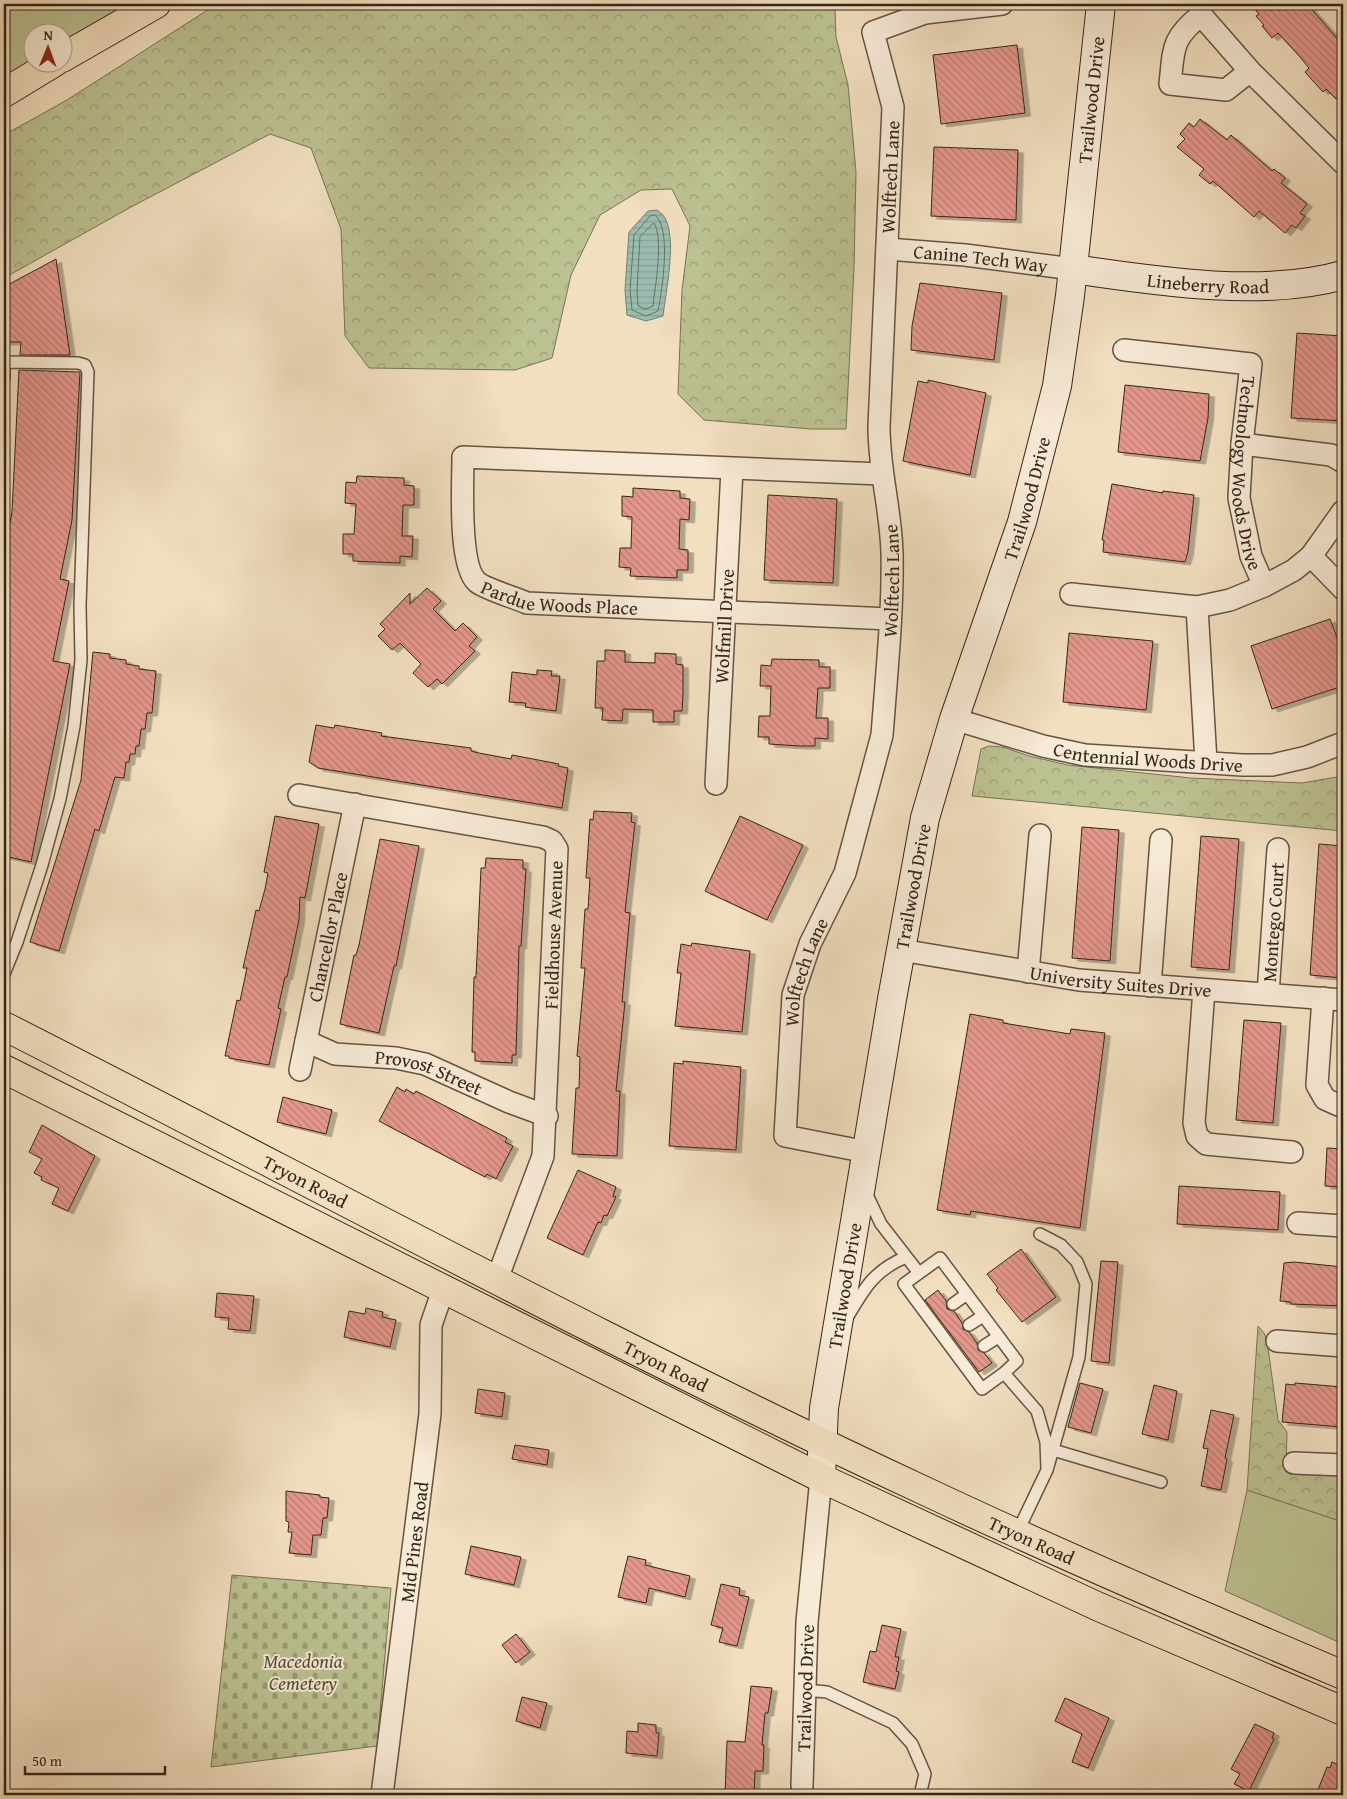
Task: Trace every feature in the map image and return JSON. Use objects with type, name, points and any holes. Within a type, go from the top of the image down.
[{"type":"main road","points":[[72,52],[156,4]]},
{"type":"main road","points":[[4,93],[39,72]]},
{"type":"main road","name":"Tryon Road","points":[[4,1026],[497,1279],[822,1441],[1017,1533],[1343,1675]]},
{"type":"main road","points":[[4,1038],[41,1045]]},
{"type":"main road","name":"Tryon Road","points":[[4,1069],[236,1183],[443,1290],[821,1478],[1099,1607],[1343,1711]]},
{"type":"street","name":"Wolftech Lane","points":[[867,1152],[784,1136],[793,995],[810,944],[845,873],[882,736],[890,619],[892,552],[886,495],[881,474],[879,428],[893,107],[873,32],[925,13],[1002,4]]},
{"type":"street","name":"Trailwood Drive","points":[[802,1786],[807,1622],[821,1478],[824,1408],[925,818],[954,719],[1022,522],[1037,471],[1057,386],[1073,269],[1101,4]]},
{"type":"street","points":[[1250,71],[1343,163]]},
{"type":"street","name":"Canine Tech Way","points":[[887,249],[965,255],[1073,269]]},
{"type":"street","name":"Lineberry Road","points":[[1073,269],[1183,282],[1256,286],[1308,282],[1343,275]]},
{"type":"street","name":"Technology Woods Drive","points":[[1124,350],[1251,364],[1242,444],[1239,498],[1251,556],[1264,586]]},
{"type":"street","points":[[1242,444],[1331,455],[1343,462]]},
{"type":"street","name":"Pardue Woods Place","points":[[881,474],[463,456],[463,534],[469,566],[477,582],[527,603],[890,619]]},
{"type":"street","name":"Wolfmill Drive","points":[[716,784],[732,469]]},
{"type":"street","points":[[1071,594],[1197,607],[1230,600],[1264,586],[1294,570],[1311,556],[1343,511]]},
{"type":"street","points":[[1311,556],[1343,589]]},
{"type":"street","points":[[1197,607],[1206,762]]},
{"type":"street","name":"Centennial Woods Drive","points":[[954,719],[1043,746],[1085,754],[1206,762],[1272,765],[1307,756],[1343,743]]},
{"type":"street","name":"Fieldhouse Avenue","points":[[299,794],[543,837],[552,841],[557,849],[543,1156],[497,1279]]},
{"type":"street","name":"Chancellor Place","points":[[300,1070],[355,804]]},
{"type":"street","points":[[1028,972],[1040,834]]},
{"type":"street","points":[[1150,986],[1161,840]]},
{"type":"street","name":"Montego Court","points":[[1268,994],[1278,849]]},
{"type":"street","name":"University Suites Drive","points":[[901,950],[1079,980],[1333,999]]},
{"type":"street","points":[[1204,990],[1194,1123],[1197,1136],[1206,1144],[1292,1152]]},
{"type":"street","points":[[1333,999],[1317,1084],[1326,1099],[1343,1107]]},
{"type":"street","name":"Provost Street","points":[[306,1041],[335,1054],[396,1058],[425,1064],[508,1102],[546,1116]]},
{"type":"street","points":[[1298,1223],[1343,1226]]},
{"type":"street","name":"Mid Pines Road","points":[[382,1795],[430,1414],[432,1325],[443,1290]]},
{"type":"street","points":[[1277,1341],[1343,1346]]},
{"type":"street","points":[[1294,1463],[1343,1466]]},
{"type":"lane","points":[[4,377],[4,362],[78,363],[85,365],[88,372],[80,605],[81,660],[74,726],[60,799],[42,865],[17,942],[4,974]]},
{"type":"lane","points":[[862,1185],[880,1224],[919,1273]]},
{"type":"lane","points":[[1017,1533],[1047,1470],[1079,1357],[1086,1284],[1077,1262],[1061,1245],[1040,1234]]},
{"type":"lane","points":[[836,1337],[861,1294],[878,1273],[886,1265],[906,1257]]},
{"type":"lane","points":[[940,1258],[967,1294],[1017,1361],[982,1389],[966,1358],[934,1316],[904,1284],[940,1258]]},
{"type":"lane","points":[[953,1304],[967,1294]]},
{"type":"lane","points":[[969,1324],[983,1316]]},
{"type":"lane","points":[[984,1346],[998,1336]]},
{"type":"lane","points":[[1004,1373],[1037,1411],[1046,1442],[1047,1470]]},
{"type":"lane","points":[[1053,1450],[1161,1482]]},
{"type":"lane","points":[[804,1690],[827,1692],[893,1723],[912,1744],[925,1774],[921,1791]]},
{"type":"green space","points":[[4,4],[130,4],[72,38],[72,22],[22,22],[22,66],[4,77]]},
{"type":"green space","points":[[217,4],[845,4],[835,7],[836,37],[848,85],[856,172],[854,268],[846,429],[811,429],[704,420],[678,394],[682,290],[690,226],[672,189],[641,190],[600,215],[571,275],[552,358],[515,370],[369,368],[345,336],[341,229],[311,148],[270,134],[131,207],[4,278],[4,135],[67,100]]},
{"type":"green space","points":[[989,746],[1003,747],[1029,756],[1068,765],[1191,778],[1302,783],[1343,776],[1343,831],[972,796],[981,749]]},
{"type":"green space","points":[[1258,1326],[1264,1333],[1267,1341],[1278,1420],[1287,1432],[1286,1472],[1343,1476],[1343,1522],[1247,1490]]},
{"type":"green space","points":[[1247,1490],[1343,1522],[1343,1644],[1225,1591]]},
{"type":"green space","name":"Macedonia Cemetery","points":[[232,1575],[391,1588],[377,1746],[211,1767]]},
{"type":"water","points":[[657,210],[664,217],[668,227],[670,266],[663,316],[646,321],[627,315],[625,290],[629,232],[648,211]]},
{"type":"building","points":[[1250,4],[1307,4],[1343,45],[1343,92],[1336,99],[1326,89],[1323,92],[1305,72],[1309,68],[1278,33],[1272,38],[1256,16],[1259,14]]},
{"type":"building","points":[[1017,45],[1025,113],[941,124],[933,55]]},
{"type":"building","points":[[1200,119],[1227,140],[1231,135],[1272,171],[1274,169],[1285,178],[1281,183],[1307,204],[1300,213],[1305,216],[1296,228],[1292,225],[1285,233],[1259,211],[1254,217],[1213,181],[1210,184],[1199,175],[1204,169],[1177,147],[1185,139],[1180,134],[1189,123],[1194,127]]},
{"type":"building","points":[[934,147],[1018,150],[1016,220],[931,216]]},
{"type":"building","points":[[56,259],[70,355],[20,355],[21,342],[4,342],[4,287]]},
{"type":"building","points":[[920,283],[1002,293],[994,360],[911,350],[912,326]]},
{"type":"building","points":[[1297,333],[1343,336],[1343,421],[1291,418]]},
{"type":"building","points":[[19,370],[80,372],[72,520],[60,579],[69,581],[53,661],[70,664],[31,862],[4,856],[4,555],[12,512]]},
{"type":"building","points":[[928,380],[986,393],[970,475],[903,461],[918,381],[928,383]]},
{"type":"building","points":[[1125,385],[1209,394],[1208,418],[1200,461],[1118,452]]},
{"type":"building","points":[[357,476],[404,478],[404,485],[414,486],[414,505],[403,505],[402,536],[413,536],[412,557],[400,556],[400,563],[353,561],[353,554],[343,554],[343,534],[354,534],[356,504],[345,503],[346,482],[356,483]]},
{"type":"building","points":[[1112,484],[1163,493],[1163,491],[1194,495],[1188,552],[1185,562],[1103,552],[1104,540],[1102,540]]},
{"type":"building","points":[[633,488],[680,491],[680,498],[690,499],[689,520],[680,519],[679,549],[688,550],[688,570],[677,570],[677,578],[630,576],[631,568],[619,567],[620,548],[631,548],[632,517],[622,516],[622,496],[633,497]]},
{"type":"building","points":[[768,495],[837,499],[833,583],[764,580]]},
{"type":"building","points":[[427,588],[441,601],[433,609],[455,631],[463,623],[477,637],[469,646],[475,651],[442,684],[437,679],[428,687],[413,673],[421,664],[400,643],[392,650],[378,636],[385,629],[380,624],[410,593],[410,604]]},
{"type":"building","points":[[1330,619],[1343,654],[1343,686],[1272,709],[1251,646]]},
{"type":"building","points":[[1069,633],[1153,641],[1146,710],[1063,702]]},
{"type":"building","points":[[605,650],[625,651],[625,662],[655,663],[655,653],[676,654],[676,664],[683,665],[683,695],[682,711],[674,711],[674,722],[653,722],[653,710],[623,709],[622,721],[602,720],[603,708],[595,708],[597,661],[605,661]]},
{"type":"building","points":[[93,652],[110,654],[110,658],[126,660],[126,664],[139,666],[139,669],[156,671],[152,713],[147,713],[145,729],[141,729],[139,746],[136,746],[135,754],[130,754],[129,762],[126,762],[124,778],[115,777],[99,831],[95,829],[59,951],[30,942],[81,780]]},
{"type":"building","points":[[772,659],[819,660],[819,667],[830,667],[830,688],[818,688],[816,718],[828,718],[828,739],[815,738],[815,746],[800,746],[769,744],[769,737],[758,737],[759,716],[770,716],[771,686],[760,686],[761,665],[771,666]]},
{"type":"building","points":[[537,670],[552,671],[551,676],[560,676],[556,711],[525,707],[526,703],[509,702],[512,672],[537,675]]},
{"type":"building","points":[[316,725],[334,728],[335,725],[382,733],[381,736],[471,748],[471,751],[511,759],[512,755],[559,764],[558,766],[568,768],[562,808],[318,768],[309,762]]},
{"type":"building","points":[[594,811],[632,813],[631,822],[635,823],[625,912],[630,913],[622,1002],[625,1002],[616,1091],[620,1091],[617,1156],[572,1154],[576,1088],[579,1088],[580,1057],[577,1056],[585,968],[581,968],[585,909],[588,909],[590,878],[586,878],[590,819],[593,820]]},
{"type":"building","points":[[275,816],[319,824],[305,898],[300,897],[299,920],[287,977],[285,977],[278,1008],[281,1009],[269,1065],[225,1056],[237,1000],[240,1001],[247,968],[243,968],[256,910],[259,911],[265,889],[268,873],[264,872]]},
{"type":"building","points":[[740,816],[803,845],[767,920],[705,891]]},
{"type":"building","points":[[1082,827],[1119,830],[1110,961],[1072,958]]},
{"type":"building","points":[[1201,836],[1239,839],[1229,970],[1191,967]]},
{"type":"building","points":[[380,839],[419,846],[396,966],[394,966],[379,1033],[340,1024],[354,955],[356,955],[359,945]]},
{"type":"building","points":[[1319,844],[1343,846],[1343,978],[1310,975]]},
{"type":"building","points":[[486,858],[523,860],[523,869],[526,869],[521,946],[519,946],[516,1055],[512,1055],[512,1063],[475,1061],[475,1052],[472,1052],[474,977],[476,977],[481,868],[485,868]]},
{"type":"building","points":[[692,943],[750,951],[742,1032],[675,1026],[681,973],[677,973],[681,944],[691,946]]},
{"type":"building","points":[[970,1014],[1003,1020],[1003,1023],[1070,1034],[1071,1029],[1105,1033],[1080,1228],[971,1211],[970,1215],[937,1210]]},
{"type":"building","points":[[1244,1020],[1281,1023],[1273,1123],[1236,1120]]},
{"type":"building","points":[[683,1061],[741,1067],[736,1150],[669,1146],[674,1063],[683,1064]]},
{"type":"building","points":[[397,1087],[405,1092],[406,1089],[414,1094],[416,1091],[507,1138],[505,1142],[513,1146],[496,1179],[487,1174],[485,1177],[379,1121]]},
{"type":"building","points":[[283,1097],[332,1110],[326,1134],[277,1122]]},
{"type":"building","points":[[42,1125],[95,1156],[68,1211],[52,1204],[59,1188],[41,1180],[42,1177],[34,1173],[42,1159],[29,1152]]},
{"type":"building","points":[[1327,1148],[1343,1149],[1343,1187],[1325,1186]]},
{"type":"building","points":[[578,1170],[616,1187],[613,1196],[616,1197],[607,1216],[604,1215],[601,1223],[598,1222],[583,1255],[547,1238]]},
{"type":"building","points":[[1179,1186],[1280,1192],[1278,1230],[1177,1224]]},
{"type":"building","points":[[1021,1249],[1056,1297],[1022,1322],[996,1290],[998,1288],[987,1274]]},
{"type":"building","points":[[1101,1261],[1118,1262],[1109,1363],[1091,1361]]},
{"type":"building","points":[[1294,1262],[1343,1267],[1343,1306],[1291,1304],[1291,1302],[1280,1301],[1284,1263]]},
{"type":"building","points":[[938,1290],[946,1301],[947,1309],[954,1311],[962,1323],[963,1329],[969,1332],[977,1343],[978,1350],[984,1353],[992,1363],[979,1372],[925,1300]]},
{"type":"building","points":[[217,1293],[254,1296],[250,1331],[228,1329],[229,1318],[215,1317]]},
{"type":"building","points":[[366,1308],[383,1312],[382,1317],[396,1320],[390,1347],[344,1337],[349,1311],[365,1314]]},
{"type":"building","points":[[1080,1383],[1103,1389],[1091,1433],[1068,1427]]},
{"type":"building","points":[[1295,1383],[1343,1387],[1342,1427],[1282,1422],[1286,1384],[1295,1385]]},
{"type":"building","points":[[1154,1385],[1177,1391],[1168,1440],[1142,1434]]},
{"type":"building","points":[[478,1389],[505,1393],[502,1417],[475,1413]]},
{"type":"building","points":[[1211,1410],[1234,1415],[1225,1458],[1227,1459],[1221,1490],[1201,1486],[1208,1449],[1203,1448]]},
{"type":"building","points":[[515,1445],[549,1450],[547,1465],[512,1459]]},
{"type":"building","points":[[286,1491],[320,1495],[320,1497],[329,1498],[327,1518],[323,1518],[321,1535],[313,1535],[311,1555],[289,1553],[292,1532],[288,1532],[289,1522],[286,1521]]},
{"type":"building","points":[[471,1546],[521,1557],[514,1585],[465,1574]]},
{"type":"building","points":[[628,1556],[646,1560],[645,1565],[690,1576],[685,1597],[649,1588],[646,1603],[618,1597]]},
{"type":"building","points":[[721,1584],[740,1588],[739,1595],[749,1597],[737,1646],[719,1642],[723,1628],[711,1625]]},
{"type":"building","points":[[882,1625],[901,1629],[895,1657],[899,1657],[896,1671],[899,1672],[895,1689],[863,1682],[870,1651],[876,1652]]},
{"type":"building","points":[[516,1634],[530,1652],[516,1663],[502,1645]]},
{"type":"building","points":[[751,1686],[772,1688],[768,1713],[765,1713],[762,1745],[764,1745],[763,1771],[755,1771],[754,1795],[725,1795],[727,1741],[745,1742]]},
{"type":"building","points":[[522,1697],[547,1703],[540,1728],[516,1721]]},
{"type":"building","points":[[1065,1698],[1109,1718],[1088,1768],[1072,1762],[1082,1734],[1055,1721]]},
{"type":"building","points":[[638,1723],[656,1725],[656,1733],[659,1733],[657,1756],[626,1753],[627,1731],[638,1732]]},
{"type":"building","points":[[1255,1724],[1274,1733],[1272,1738],[1274,1739],[1249,1791],[1234,1784],[1240,1774],[1231,1769]]},
{"type":"building","points":[[1332,1762],[1343,1767],[1343,1795],[1316,1795],[1327,1767],[1330,1768]]}]
